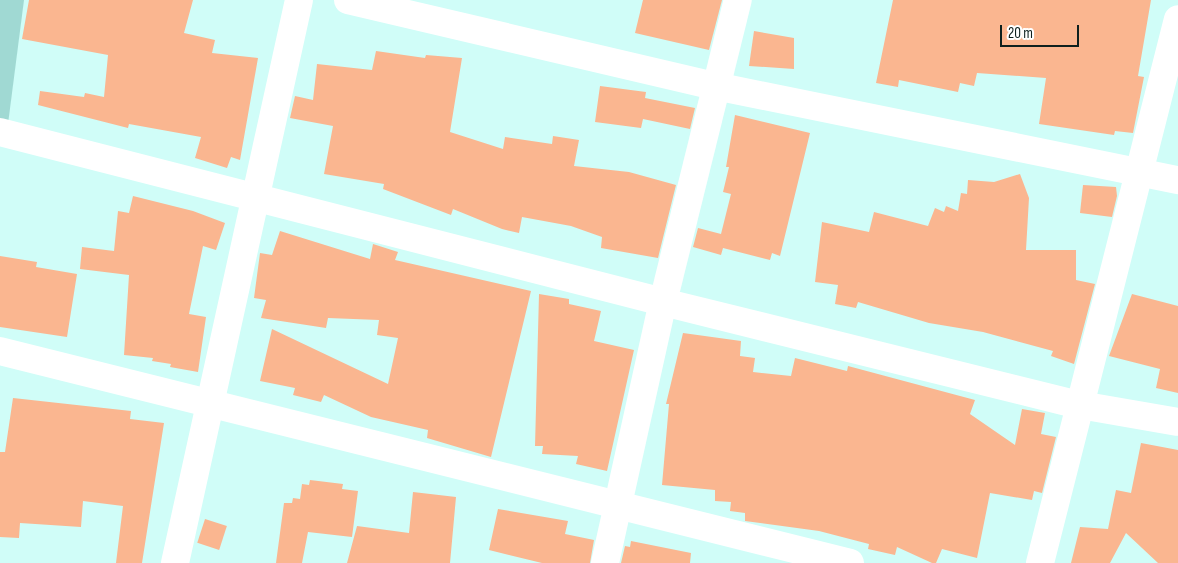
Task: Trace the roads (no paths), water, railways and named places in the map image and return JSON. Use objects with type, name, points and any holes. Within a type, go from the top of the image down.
[{"type":"street","points":[[175,563],[208,406],[299,0]]},
{"type":"street","points":[[348,0],[715,86],[1142,171],[1178,180]]},
{"type":"street","points":[[605,563],[663,302],[715,86],[738,0]]},
{"type":"street","points":[[1040,563],[1142,171],[1178,19]]},
{"type":"street","points":[[0,132],[663,302],[1080,405],[1178,422]]},
{"type":"street","points":[[0,352],[208,406],[850,563]]}]
